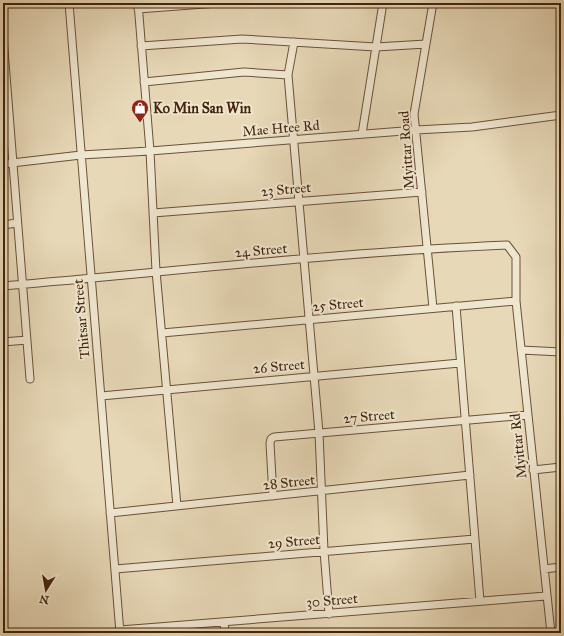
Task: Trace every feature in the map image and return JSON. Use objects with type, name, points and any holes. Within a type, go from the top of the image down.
[{"type":"street","name":"Thitsar Street","points":[[69,3],[120,632]]},
{"type":"street","points":[[177,506],[156,271],[150,151],[138,6],[218,3]]},
{"type":"street","points":[[362,134],[383,3]]},
{"type":"street","name":"Myittar Road","points":[[433,3],[414,114],[433,308]]},
{"type":"street","points":[[3,37],[5,92],[13,163],[30,378]]},
{"type":"street","points":[[141,46],[242,39],[376,47],[426,44]]},
{"type":"street","points":[[294,42],[288,75],[308,320],[319,433],[324,551],[329,614]]},
{"type":"street","points":[[144,82],[244,72],[288,75]]},
{"type":"street","name":"Mae Htee Rd","points":[[3,164],[81,155],[472,127],[561,115]]},
{"type":"street","name":"23 Street","points":[[153,213],[422,192]]},
{"type":"street","points":[[3,225],[18,224]]},
{"type":"street","name":"24 Street","points":[[3,286],[91,279],[156,271],[428,249],[507,245],[516,257]]},
{"type":"street","name":"Myittar Rd","points":[[516,257],[516,301],[551,633]]},
{"type":"street","name":"25 Street","points":[[162,333],[516,301]]},
{"type":"street","points":[[456,306],[480,601]]},
{"type":"street","points":[[3,342],[27,340]]},
{"type":"street","points":[[521,350],[561,352]]},
{"type":"street","name":"26 Street","points":[[101,396],[460,363]]},
{"type":"street","name":"27 Street","points":[[273,496],[270,443],[271,439],[274,437],[528,415]]},
{"type":"street","points":[[534,470],[561,467]]},
{"type":"street","name":"28 Street","points":[[110,513],[470,475]]},
{"type":"street","name":"29 Street","points":[[115,569],[475,539]]},
{"type":"street","points":[[544,569],[561,567]]},
{"type":"street","name":"30 Street","points":[[120,632],[224,622],[546,596]]},
{"type":"street","points":[[224,622],[225,633]]},
{"type":"place","name":"Ko Min San Win","points":[[140,123]]}]
